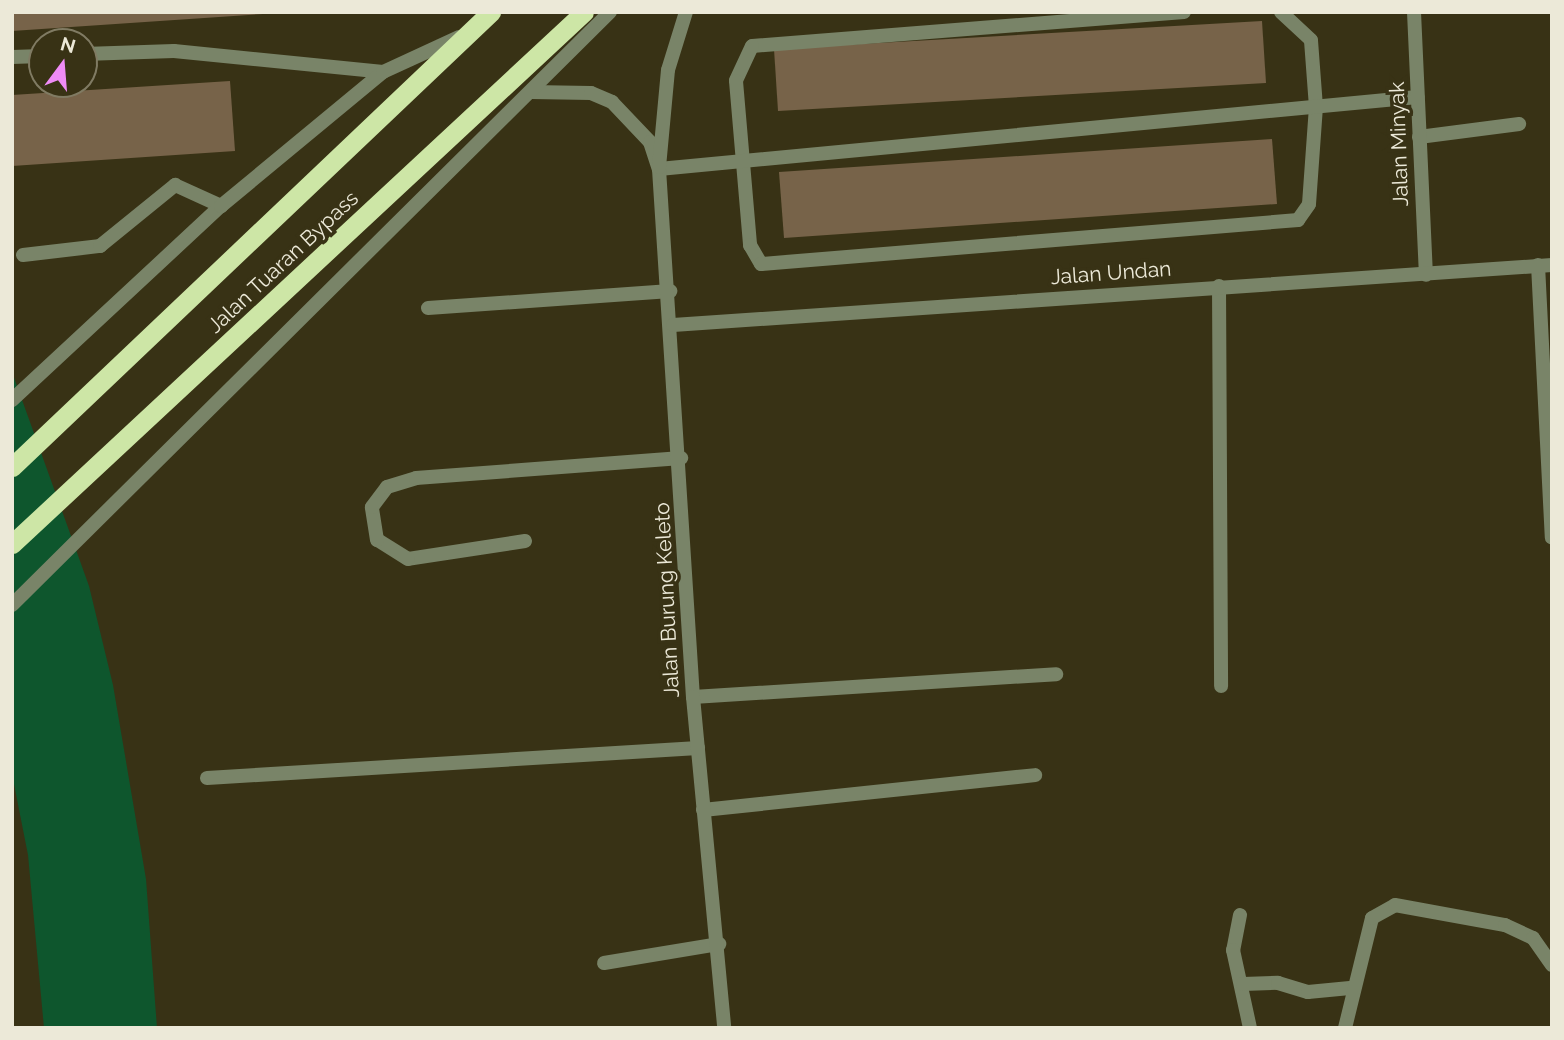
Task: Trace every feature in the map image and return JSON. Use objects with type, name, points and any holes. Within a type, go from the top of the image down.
[{"type":"highway","name":"Jalan Tuaran Bypass","points":[[12,467],[491,12]]},
{"type":"highway","name":"Jalan Tuaran Bypass","points":[[12,544],[584,12]]},
{"type":"street","points":[[12,605],[81,542],[610,12]]},
{"type":"street","name":"Jalan Burung Keleto","points":[[687,12],[668,70],[659,169],[673,325],[693,697],[719,944],[724,1028]]},
{"type":"street","points":[[1184,12],[752,46],[736,81],[745,161],[743,207],[750,245],[761,264],[1271,226],[1298,220],[1308,204],[1316,107],[1311,40],[1281,12]]},
{"type":"street","name":"Jalan Minyak","points":[[1414,12],[1426,275]]},
{"type":"street","points":[[12,400],[221,206],[383,72],[470,33]]},
{"type":"street","points":[[98,54],[174,51],[383,72]]},
{"type":"street","name":"Jalan Burung Keleto","points":[[531,92],[591,93],[612,102],[650,142],[659,169]]},
{"type":"street","points":[[659,169],[1418,97]]},
{"type":"street","points":[[1419,137],[1519,124]]},
{"type":"street","points":[[23,255],[100,246],[175,185],[221,206]]},
{"type":"street","points":[[1545,265],[1552,538]]},
{"type":"street","name":"Jalan Undan","points":[[673,325],[1545,265]]},
{"type":"street","points":[[1219,286],[1221,686]]},
{"type":"street","points":[[428,308],[670,291]]},
{"type":"street","points":[[525,541],[408,559],[377,540],[373,507],[387,487],[416,478],[681,458]]},
{"type":"street","points":[[693,697],[1056,674]]},
{"type":"street","points":[[206,778],[698,748]]},
{"type":"street","points":[[703,810],[1035,775]]},
{"type":"street","points":[[1345,1028],[1350,988],[1371,919],[1395,905],[1505,925],[1533,938],[1552,965]]},
{"type":"street","points":[[1240,915],[1233,950],[1244,984],[1250,1028]]},
{"type":"street","points":[[604,963],[719,944]]},
{"type":"street","points":[[1244,984],[1279,983],[1308,992],[1350,988]]},
{"type":"shaded area","points":[[12,372],[89,586],[113,685],[146,879],[157,1028],[44,1028],[28,855],[12,774]]},
{"type":"building","points":[[12,12],[263,12],[263,14],[12,31]]},
{"type":"building","points":[[1262,21],[1266,83],[778,111],[774,49]]},
{"type":"building","points":[[230,81],[235,151],[12,166],[12,95],[28,94],[28,98],[98,98],[98,89]]},
{"type":"building","points":[[1272,139],[1277,204],[784,238],[779,172]]}]
